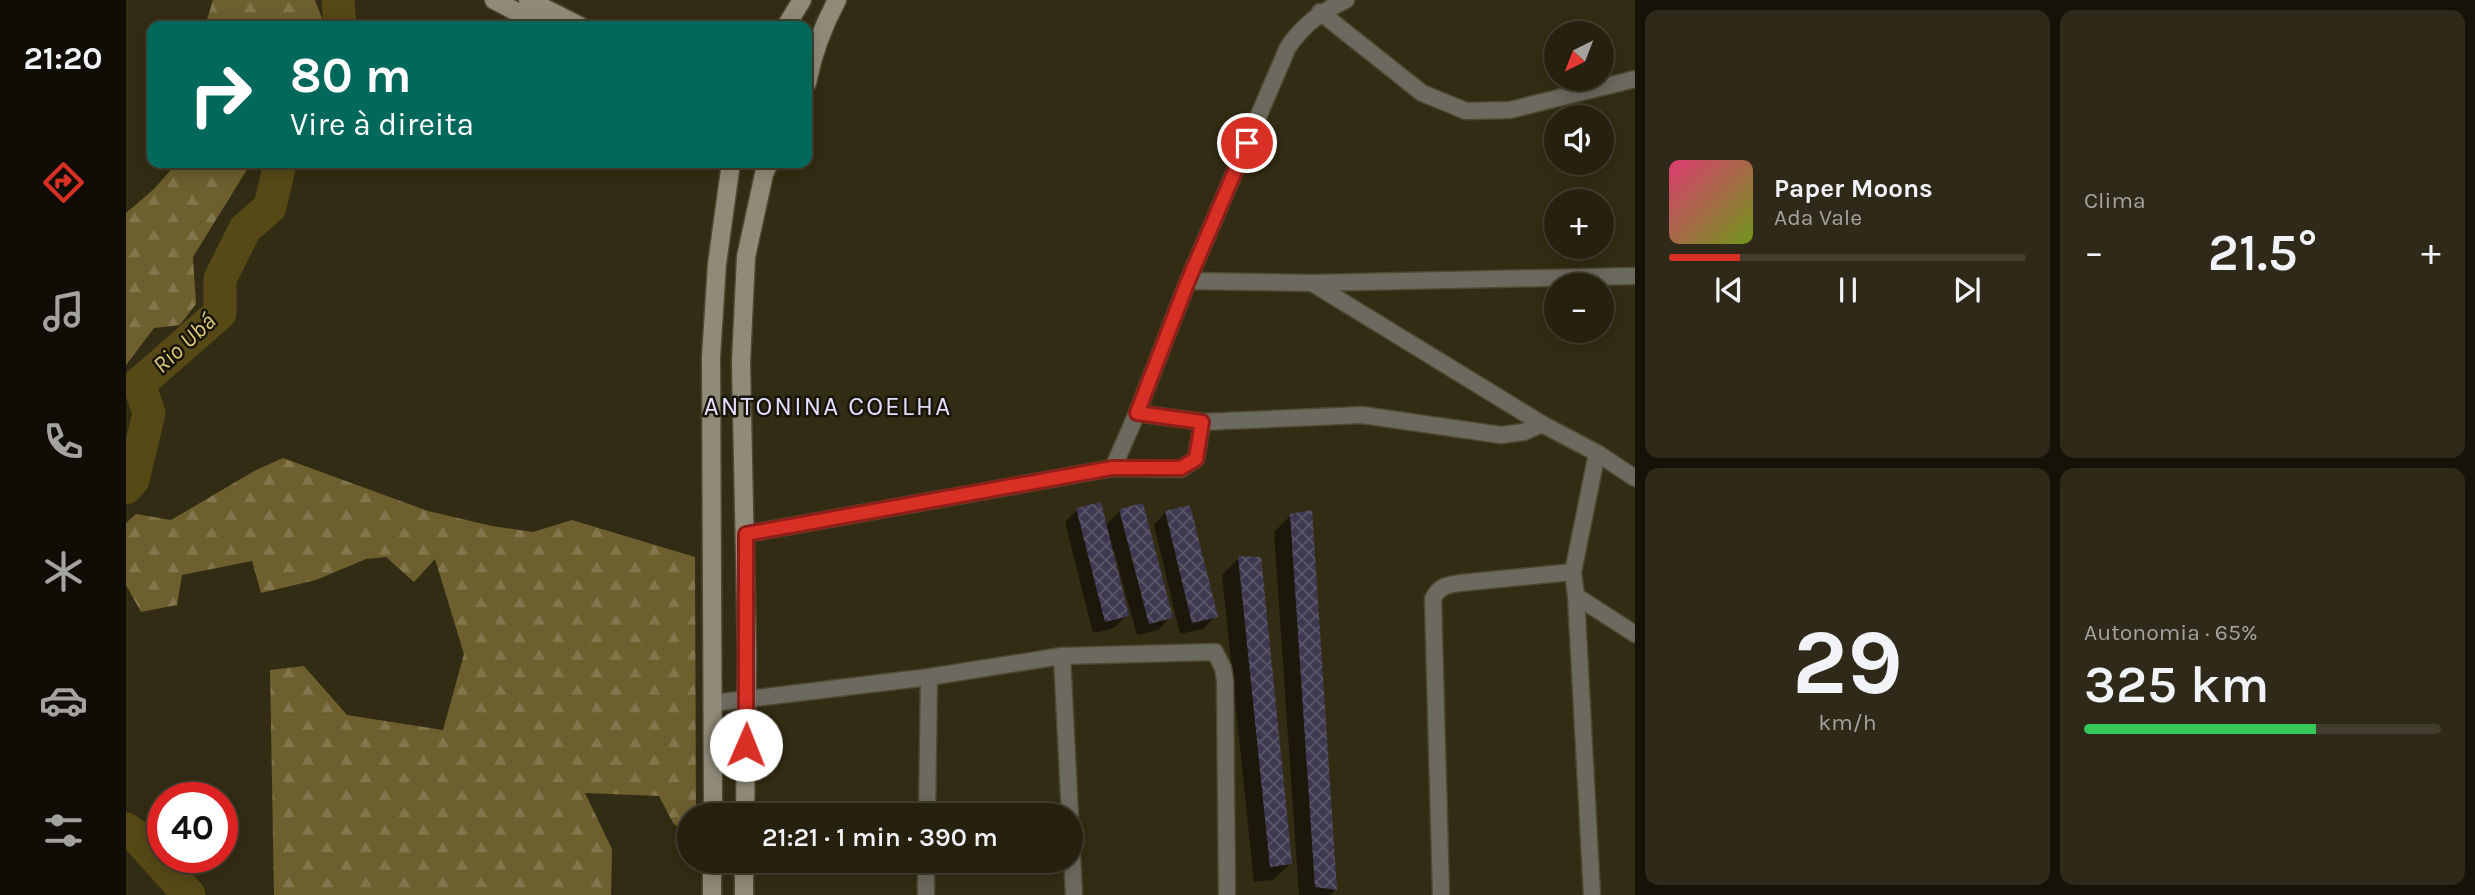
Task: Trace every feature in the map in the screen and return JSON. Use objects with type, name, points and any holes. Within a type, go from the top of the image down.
[{"type":"street","points":[[494,0],[534,21]]},
{"type":"street","points":[[528,0],[570,21]]},
{"type":"street","points":[[789,21],[802,0]]},
{"type":"street","points":[[812,63],[820,32],[837,0]]},
{"type":"street","points":[[1112,468],[1288,47],[1299,30],[1320,12],[1346,0]]},
{"type":"street","points":[[1320,12],[1422,93],[1466,111],[1510,110],[1635,79]]},
{"type":"street","points":[[713,803],[711,357],[717,264],[729,168]]},
{"type":"street","points":[[745,803],[746,534],[741,362],[746,257],[767,168]]},
{"type":"street","points":[[1188,281],[1312,283],[1635,276]]},
{"type":"street","points":[[1312,283],[1635,478]]},
{"type":"street","points":[[1137,413],[1202,422],[1362,415],[1501,435],[1524,432],[1542,424]]},
{"type":"street","points":[[746,534],[1112,468],[1187,467],[1196,459],[1202,422]]},
{"type":"street","points":[[1592,895],[1573,572],[1597,453]]},
{"type":"street","points":[[1441,895],[1433,599],[1439,589],[1460,583],[1573,572]]},
{"type":"street","points":[[1576,596],[1635,634]]},
{"type":"street","points":[[714,703],[929,677],[1062,656],[1215,652],[1223,668],[1225,681],[1227,895]]},
{"type":"street","points":[[1062,656],[1069,803]]},
{"type":"street","points":[[927,803],[929,677]]},
{"type":"street","points":[[712,873],[712,895]]},
{"type":"street","points":[[744,873],[744,895]]},
{"type":"street","points":[[926,873],[926,895]]},
{"type":"street","points":[[1073,873],[1074,895]]},
{"type":"green space","points":[[213,0],[315,0],[323,21],[207,21]]},
{"type":"green space","points":[[173,168],[248,168],[193,257],[196,304],[180,325],[154,328],[126,365],[126,213],[154,189]]},
{"type":"green space","points":[[283,458],[428,511],[492,526],[533,532],[572,520],[695,557],[696,803],[677,803],[677,826],[659,796],[585,793],[612,849],[611,895],[274,895],[270,670],[304,666],[347,715],[443,730],[464,654],[435,559],[414,582],[386,557],[366,559],[316,580],[261,593],[252,561],[182,575],[177,605],[141,612],[126,585],[126,523],[136,514],[171,520],[256,470]]},
{"type":"building","points":[[1101,502],[1129,616],[1105,622],[1076,508]]},
{"type":"building","points":[[1143,503],[1173,618],[1149,624],[1119,509]]},
{"type":"building","points":[[1190,505],[1218,617],[1192,623],[1165,511]]},
{"type":"building","points":[[1312,510],[1337,890],[1315,887],[1290,514]]},
{"type":"building","points":[[1238,556],[1261,557],[1292,864],[1270,867]]},
{"type":"waterway","name":"Rio Ubá","points":[[338,0],[340,21]]},
{"type":"waterway","name":"Rio Ubá","points":[[126,488],[133,480],[149,413],[139,384],[220,313],[220,279],[245,229],[270,207],[279,168]]},
{"type":"waterway","name":"Rio Ubá","points":[[126,829],[135,835],[189,895]]},
{"type":"district","name":"ANTONINA COELHA","points":[[828,406]]},
{"type":"route","points":[[746,745],[746,534],[1112,468],[1181,468],[1187,467],[1196,459],[1202,422],[1137,413],[1188,281],[1247,143]]}]
